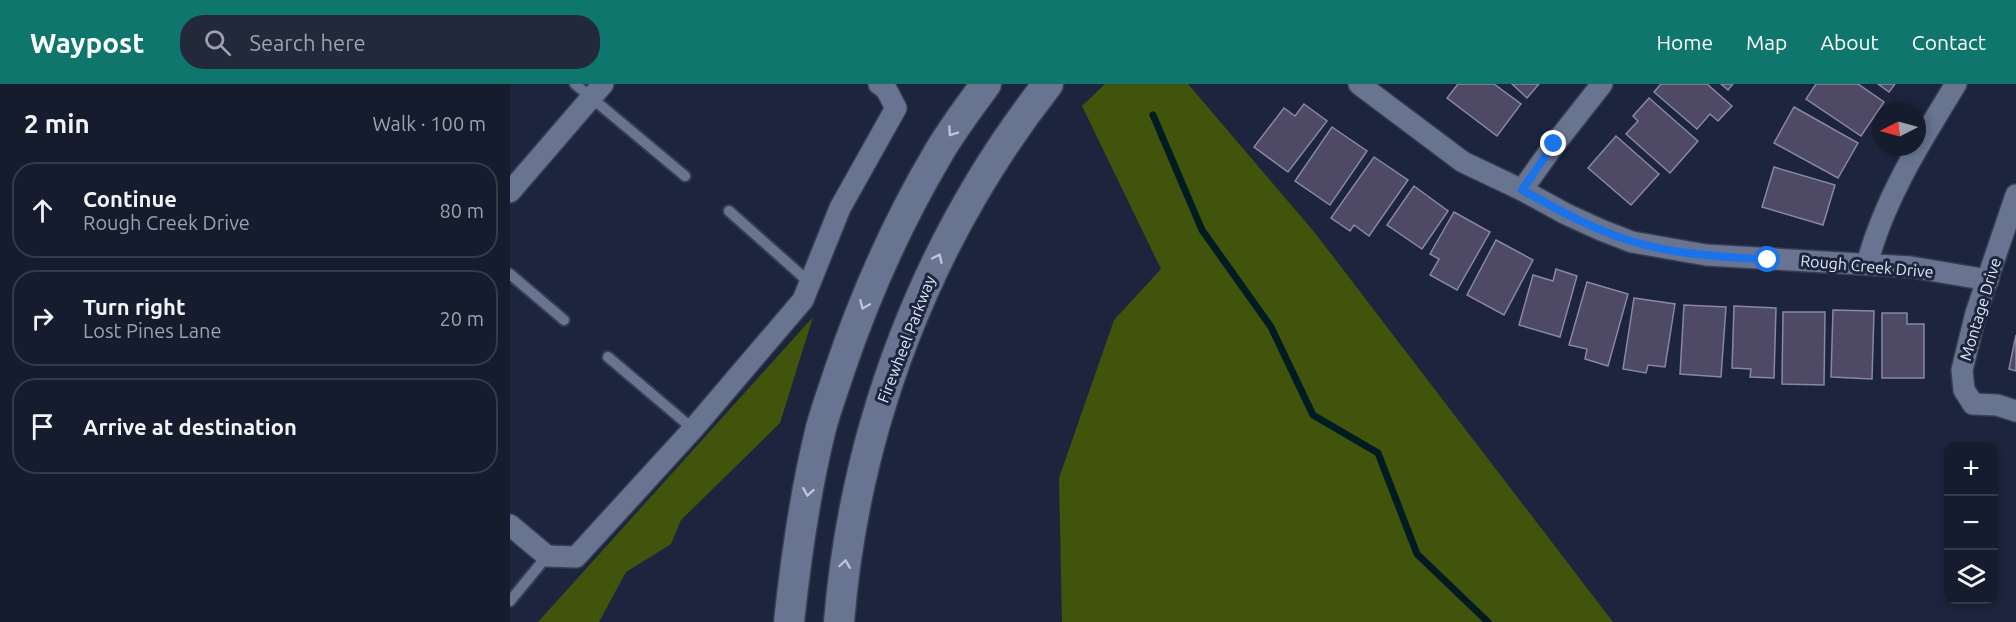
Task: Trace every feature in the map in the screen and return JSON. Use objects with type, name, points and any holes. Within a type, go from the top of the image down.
[{"type":"main road","points":[[789,622],[798,549],[813,463],[822,426],[855,325],[908,207],[940,150],[986,84]]},
{"type":"main road","name":"Firewheel Parkway","points":[[839,622],[847,550],[874,426],[892,368],[916,305],[965,206],[1001,147],[1047,84]]},
{"type":"street","points":[[510,525],[547,556],[576,557],[693,429],[803,300],[840,208],[896,108],[886,89],[879,84]]},
{"type":"street","name":"Rough Creek Drive","points":[[1359,84],[1463,162],[1566,214],[1632,242],[1706,255],[1911,267],[1988,280]]},
{"type":"street","points":[[1522,190],[1554,144],[1602,84]]},
{"type":"street","points":[[1867,264],[1873,240],[1900,179],[1956,84]]},
{"type":"street","points":[[510,192],[597,91]]},
{"type":"street","name":"Montage Drive","points":[[2016,195],[1976,313],[1962,370],[1964,390],[1972,404],[1997,405],[2016,411]]},
{"type":"lane","points":[[575,84],[597,91],[685,176]]},
{"type":"lane","points":[[729,211],[810,282]]},
{"type":"lane","points":[[510,274],[564,320]]},
{"type":"lane","points":[[608,357],[693,429]]},
{"type":"lane","points":[[510,601],[547,556]]},
{"type":"green space","points":[[1105,84],[1188,84],[1315,233],[1613,622],[1062,622],[1059,478],[1114,320],[1161,269],[1082,106]]},
{"type":"green space","points":[[813,317],[780,423],[681,520],[671,544],[626,572],[599,622],[538,622]]},
{"type":"building","points":[[1458,84],[1494,84],[1521,104],[1497,136],[1447,98]]},
{"type":"building","points":[[1512,84],[1539,84],[1527,98]]},
{"type":"building","points":[[1661,84],[1707,84],[1732,106],[1718,121],[1710,114],[1697,129],[1654,92]]},
{"type":"building","points":[[1721,84],[1733,84],[1728,90]]},
{"type":"building","points":[[1816,84],[1858,84],[1884,102],[1872,102],[1872,120],[1861,136],[1806,99]]},
{"type":"building","points":[[1878,84],[1895,84],[1889,92]]},
{"type":"building","points":[[1649,98],[1698,141],[1670,173],[1626,134],[1638,121],[1633,116]]},
{"type":"building","points":[[1304,104],[1327,121],[1288,172],[1254,147],[1284,108],[1295,116]]},
{"type":"building","points":[[1794,107],[1858,143],[1838,178],[1774,143]]},
{"type":"building","points":[[1332,127],[1367,151],[1330,205],[1295,181]]},
{"type":"building","points":[[1616,136],[1659,174],[1631,205],[1588,168]]},
{"type":"building","points":[[1374,157],[1408,180],[1369,236],[1354,225],[1350,231],[1331,218]]},
{"type":"building","points":[[1774,167],[1835,185],[1823,225],[1762,207]]},
{"type":"building","points":[[1414,186],[1448,211],[1422,249],[1387,225]]},
{"type":"building","points":[[1454,212],[1490,232],[1457,290],[1430,275],[1439,259],[1430,254]]},
{"type":"building","points":[[1496,240],[1533,260],[1504,315],[1467,295]]},
{"type":"building","points":[[1556,269],[1577,276],[1560,337],[1519,325],[1533,275],[1553,281]]},
{"type":"building","points":[[1587,282],[1628,294],[1608,366],[1585,359],[1587,349],[1569,345]]},
{"type":"building","points":[[1634,298],[1675,304],[1665,367],[1648,365],[1646,373],[1623,369]]},
{"type":"building","points":[[1684,305],[1726,307],[1721,377],[1680,374]]},
{"type":"building","points":[[1734,306],[1776,308],[1774,378],[1750,377],[1751,369],[1732,368]]},
{"type":"building","points":[[1833,310],[1874,311],[1872,379],[1831,377]]},
{"type":"building","points":[[1783,312],[1825,312],[1824,385],[1782,384]]},
{"type":"building","points":[[1882,313],[1907,313],[1907,324],[1924,324],[1924,378],[1882,378]]},
{"type":"building","points":[[2016,335],[2016,371],[2009,369]]},
{"type":"waterway","points":[[1153,115],[1202,230],[1271,327],[1313,415],[1378,453],[1417,554],[1488,622]]},
{"type":"route","points":[[1554,144],[1522,190],[1566,214],[1632,242],[1706,255],[1768,260]]}]
